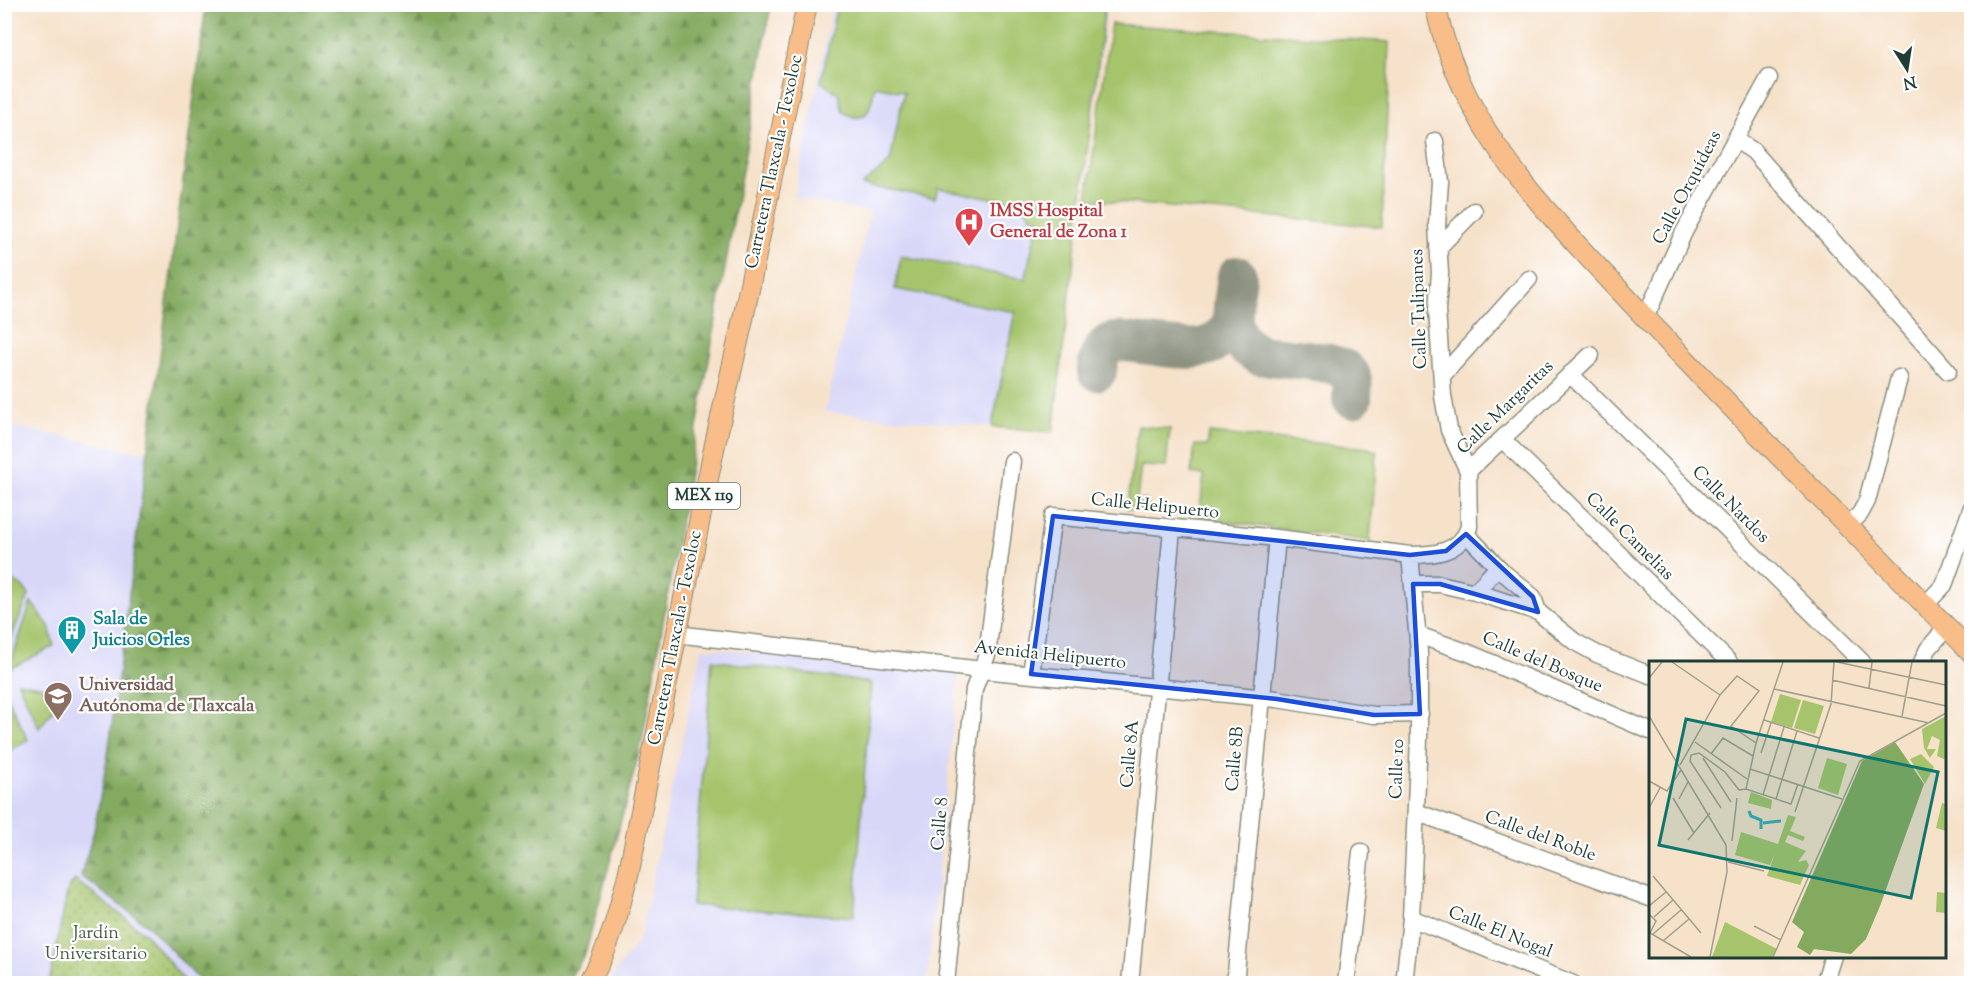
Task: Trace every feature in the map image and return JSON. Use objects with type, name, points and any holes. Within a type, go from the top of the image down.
[{"type":"main road","name":"Carretera Tlaxcala - Texoloc","points":[[588,984],[612,933],[629,871],[807,4]]},
{"type":"main road","points":[[1435,4],[1446,47],[1475,113],[1535,200],[1645,318],[1971,653]]},
{"type":"street","name":"Calle Orquídeas","points":[[1645,318],[1684,232],[1769,78]]},
{"type":"street","points":[[1736,140],[1753,152],[1948,371]]},
{"type":"street","name":"Calle Tulipanes","points":[[1435,141],[1440,182],[1437,225],[1440,273],[1437,310],[1438,341],[1449,430],[1468,471]]},
{"type":"street","points":[[1438,248],[1474,211]]},
{"type":"street","points":[[1442,376],[1529,279]]},
{"type":"street","name":"Calle Margaritas","points":[[1466,534],[1469,518],[1468,471],[1591,355]]},
{"type":"street","name":"Calle Nardos","points":[[1570,374],[1860,661]]},
{"type":"street","points":[[1847,526],[1860,514],[1866,501],[1899,378]]},
{"type":"street","name":"Calle Camelias","points":[[1502,438],[1727,661]]},
{"type":"street","name":"Calle 8","points":[[946,984],[974,689],[987,655],[1012,461]]},
{"type":"street","points":[[1924,605],[1944,585],[1971,507]]},
{"type":"street","name":"Calle Helipuerto","points":[[1030,674],[1053,516],[1277,538],[1410,555]]},
{"type":"street","name":"Calle 8A","points":[[1130,984],[1172,529]]},
{"type":"street","points":[[1410,555],[1446,551],[1454,547],[1466,534],[1498,567],[1533,597],[1537,602],[1538,612]]},
{"type":"street","name":"Calle 8B","points":[[1235,984],[1277,538]]},
{"type":"street","name":"Calle 10","points":[[1404,984],[1411,918],[1420,714],[1418,635],[1410,555]]},
{"type":"street","points":[[1475,592],[1498,567]]},
{"type":"street","points":[[1413,584],[1440,584],[1475,592],[1538,612],[1575,642],[1597,654],[1649,675]]},
{"type":"street","points":[[1923,661],[1928,649],[1947,627]]},
{"type":"street","name":"Avenida Helipuerto","points":[[676,634],[982,670],[1261,698],[1374,715],[1420,714]]},
{"type":"street","name":"Calle del Bosque","points":[[1418,635],[1468,653],[1649,731]]},
{"type":"street","name":"Calle del Roble","points":[[1416,812],[1649,898]]},
{"type":"street","points":[[1346,984],[1361,852]]},
{"type":"street","name":"Calle El Nogal","points":[[1411,918],[1573,984]]},
{"type":"street","points":[[1824,984],[1833,958]]},
{"type":"highlighted area","points":[[1053,516],[1410,555],[1446,551],[1466,534],[1533,597],[1538,612],[1440,584],[1413,584],[1420,714],[1374,715],[1277,699],[1031,674]]},
{"type":"shaded area","name":"IMSS Hospital General de Zona 1","points":[[833,5],[1107,5],[1053,432],[825,412],[870,212],[794,198]]},
{"type":"shaded area","name":"Universidad Autónoma de Tlaxcala","points":[[4,425],[147,453],[108,755],[94,831],[81,876],[151,928],[202,983],[5,983]]},
{"type":"shaded area","points":[[702,648],[959,667],[927,983],[607,984],[640,938]]},
{"type":"green space","points":[[206,5],[771,5],[642,742],[585,955],[566,983],[202,983],[151,928],[81,876],[94,831],[108,755]]},
{"type":"green space","points":[[837,5],[1105,5],[1053,432],[992,427],[1015,312],[895,289],[901,256],[1025,279],[1039,218],[1031,217],[1023,204],[938,188],[935,198],[862,185],[890,162],[904,92],[875,86],[870,107],[863,116],[852,116],[843,112],[839,94],[821,82]]},
{"type":"green space","points":[[1111,24],[1390,42],[1382,227],[1087,199]]},
{"type":"green space","points":[[1138,426],[1170,429],[1166,467],[1141,466],[1137,499],[1148,501],[1148,511],[1127,509]]},
{"type":"green space","points":[[1209,433],[1369,448],[1377,452],[1370,541],[1199,518],[1204,475],[1191,473],[1195,445],[1207,446]]},
{"type":"green space","points":[[5,575],[24,588],[29,595],[5,652]]},
{"type":"green space","points":[[31,602],[49,626],[54,646],[9,669]]},
{"type":"green space","points":[[712,660],[871,683],[854,917],[692,905]]},
{"type":"green space","points":[[18,682],[63,691],[39,728]]},
{"type":"green space","points":[[4,691],[28,740],[5,753],[4,753]]},
{"type":"green space","name":"Jardín Universitario","points":[[75,880],[146,934],[186,983],[49,983],[68,889]]},
{"type":"taxiway","points":[[1237,276],[1233,321],[1235,331],[1248,348],[1259,355],[1306,360],[1341,368],[1351,377],[1352,398]]},
{"type":"taxiway","points":[[1097,371],[1102,351],[1111,343],[1122,342],[1174,348],[1204,347],[1223,336],[1232,325]]},
{"type":"place","name":"IMSS Hospital General de Zona 1","points":[[969,248]]},
{"type":"place","name":"Sala de Juicios Orles","points":[[72,656]]},
{"type":"place","name":"Universidad Autónoma de Tlaxcala","points":[[58,722]]}]
